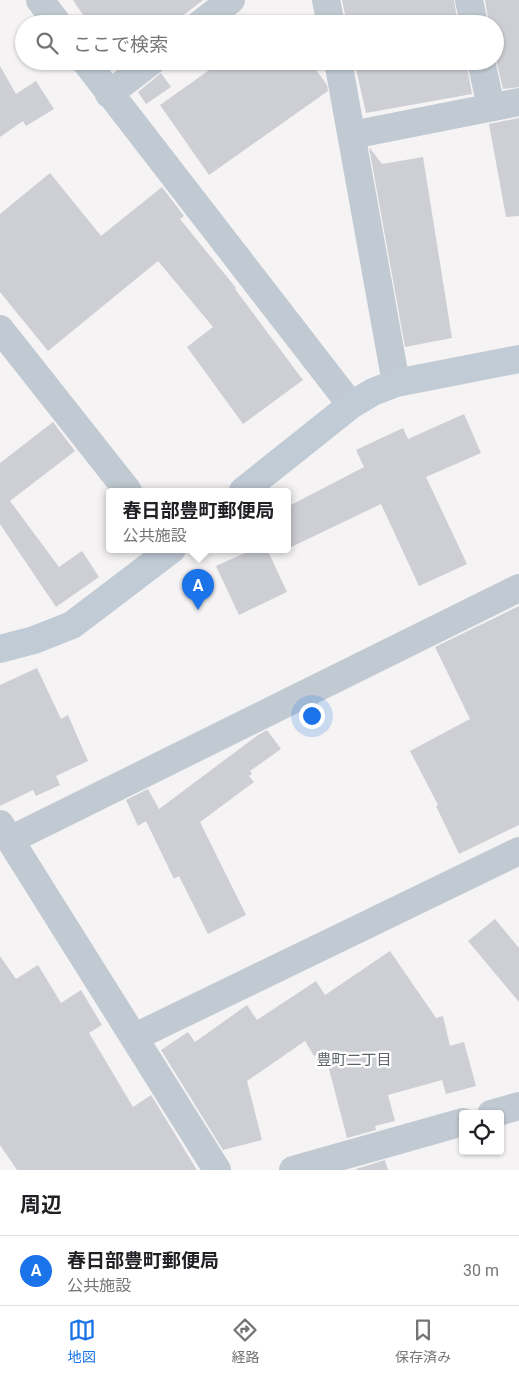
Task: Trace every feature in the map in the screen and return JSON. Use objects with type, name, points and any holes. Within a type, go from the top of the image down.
[{"type":"street","points":[[40,0],[51,15]]},
{"type":"street","points":[[212,15],[231,0]]},
{"type":"street","points":[[326,0],[329,15]]},
{"type":"street","points":[[469,0],[472,15]]},
{"type":"street","points":[[92,70],[351,404]]},
{"type":"street","points":[[109,94],[140,70]]},
{"type":"street","points":[[340,70],[396,383]]},
{"type":"street","points":[[483,70],[491,106]]},
{"type":"street","points":[[352,135],[491,106],[519,102]]},
{"type":"street","points":[[0,329],[126,488]]},
{"type":"street","points":[[247,488],[351,404],[396,383],[519,359]]},
{"type":"street","points":[[0,649],[34,640],[72,625],[167,553]]},
{"type":"street","points":[[217,1170],[5,832],[519,588]]},
{"type":"street","points":[[135,1037],[519,851]]},
{"type":"street","points":[[504,1110],[519,1106]]},
{"type":"street","points":[[293,1170],[459,1123]]},
{"type":"building","points":[[73,0],[203,0],[184,15],[83,15]]},
{"type":"building","points":[[342,0],[454,0],[456,15],[345,15]]},
{"type":"building","points":[[485,0],[519,0],[519,87],[503,89],[498,70],[504,70],[504,15],[488,15]]},
{"type":"building","points":[[0,66],[16,94],[36,81],[54,109],[26,126],[23,121],[0,137]]},
{"type":"building","points":[[209,70],[316,70],[327,85],[328,91],[209,175],[160,105]]},
{"type":"building","points":[[356,70],[468,70],[472,94],[366,113]]},
{"type":"building","points":[[161,73],[171,87],[146,104],[138,92]]},
{"type":"building","points":[[519,118],[519,216],[506,217],[489,124]]},
{"type":"building","points":[[369,147],[382,164],[423,157],[452,338],[405,347]]},
{"type":"building","points":[[50,173],[101,236],[162,187],[184,216],[180,219],[236,288],[303,380],[243,424],[187,347],[213,327],[158,261],[48,351],[0,292],[0,214]]},
{"type":"building","points":[[464,414],[481,453],[426,477],[467,564],[419,586],[381,504],[291,547],[291,505],[364,467],[356,450],[403,428],[408,439]]},
{"type":"building","points":[[53,422],[75,451],[10,501],[59,567],[82,551],[99,577],[56,607],[0,524],[0,463]]},
{"type":"building","points":[[245,553],[269,553],[287,592],[239,615],[216,566]]},
{"type":"building","points":[[519,606],[519,825],[459,854],[436,806],[438,805],[410,751],[470,719],[435,647]]},
{"type":"building","points":[[37,668],[61,719],[68,715],[88,761],[56,776],[60,785],[36,796],[33,790],[0,806],[0,685]]},
{"type":"building","points":[[267,730],[281,749],[250,771],[252,774],[249,776],[254,782],[200,822],[246,915],[208,934],[179,876],[174,879],[146,821],[138,826],[126,800],[148,789],[159,809]]},
{"type":"building","points":[[495,919],[519,948],[519,1002],[468,941]]},
{"type":"building","points":[[390,951],[436,1018],[443,1016],[450,1046],[464,1042],[476,1086],[446,1094],[442,1080],[388,1095],[395,1121],[375,1126],[376,1130],[347,1138],[324,1050],[314,1056],[305,1041],[247,1081],[262,1140],[223,1150],[161,1050],[188,1032],[195,1042],[247,1005],[257,1020],[316,981],[325,995]]},
{"type":"building","points":[[0,956],[16,979],[38,965],[61,1003],[81,990],[102,1025],[89,1033],[133,1107],[151,1095],[197,1170],[17,1170],[0,1145]]},
{"type":"building","points":[[385,1160],[388,1170],[356,1170],[356,1169]]},
{"type":"place","name":"春日部豊町郵便局","points":[[198,610]]},
{"type":"district","name":"豊町二丁目","points":[[354,1060]]}]
